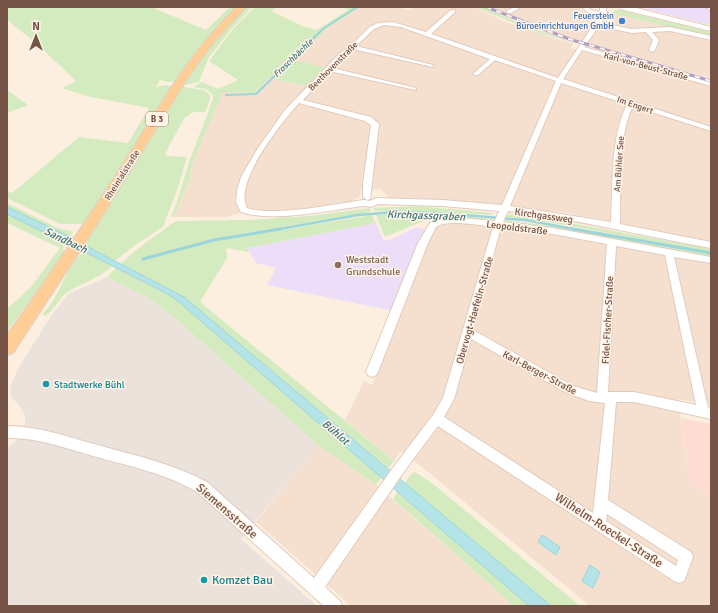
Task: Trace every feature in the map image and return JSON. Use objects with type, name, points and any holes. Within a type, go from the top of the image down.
[{"type":"main road","name":"Rheintalstraße","points":[[7,348],[82,238],[179,84],[205,48],[242,7]]},
{"type":"street","points":[[509,12],[518,7]]},
{"type":"street","points":[[585,7],[589,11],[603,14]]},
{"type":"street","name":"Obervogt-Haefelin-Straße","points":[[315,589],[399,469],[437,419],[448,400],[501,217],[560,79],[598,24],[603,14],[603,7]]},
{"type":"street","points":[[623,7],[711,29]]},
{"type":"street","name":"Obervogt-Haefelin-Straße","points":[[603,14],[610,9]]},
{"type":"street","points":[[427,34],[453,11]]},
{"type":"street","name":"Beethovenstraße","points":[[250,212],[243,209],[240,205],[243,181],[254,160],[279,122],[328,68],[371,28],[380,24],[398,25],[560,79]]},
{"type":"street","points":[[598,24],[626,30],[670,29],[711,38]]},
{"type":"street","points":[[647,30],[656,40],[652,50]]},
{"type":"street","points":[[351,47],[431,66]]},
{"type":"street","name":"Karl-von-Beust-Straße","points":[[580,48],[711,84]]},
{"type":"street","points":[[476,74],[494,58]]},
{"type":"street","points":[[328,68],[414,89]]},
{"type":"street","name":"Im Engert","points":[[560,79],[711,129]]},
{"type":"street","points":[[299,100],[368,119],[376,124],[366,200]]},
{"type":"street","name":"Am Bühler See","points":[[615,227],[620,134],[631,103]]},
{"type":"street","name":"Kirchgassweg","points":[[250,212],[256,214],[292,212],[366,200],[373,204],[376,201],[427,202],[501,217],[555,215],[711,245]]},
{"type":"street","name":"Leopoldstraße","points":[[372,372],[432,225],[435,222],[501,217],[553,231],[711,260]]},
{"type":"street","name":"Fidel-Fischer-Straße","points":[[599,524],[606,397],[608,288],[612,243]]},
{"type":"street","points":[[669,253],[707,413]]},
{"type":"street","name":"Karl-Berger-Straße","points":[[468,332],[569,389],[582,394],[634,398],[707,413]]},
{"type":"street","name":"Wilhelm-Roeckel-Straße","points":[[437,419],[679,576],[686,557],[601,503]]},
{"type":"street","name":"Siemensstraße","points":[[7,426],[13,432],[60,440],[186,477],[202,487],[335,606]]},
{"type":"shaded area","points":[[361,7],[398,7],[409,10],[414,7],[474,7],[506,22],[573,44],[571,48],[711,86],[711,241],[567,213],[419,198],[390,198],[380,189],[361,189],[360,196],[353,201],[288,210],[259,211],[252,209],[227,217],[174,217],[189,180],[194,159],[223,91],[254,93],[269,78],[306,86],[293,61],[327,28]]},
{"type":"shaded area","points":[[491,7],[580,7],[580,11],[610,17],[612,13],[662,25],[673,32],[711,40],[711,78],[664,66],[577,40],[537,27]]},
{"type":"shaded area","points":[[637,7],[702,7],[711,9],[711,25]]},
{"type":"shaded area","points":[[447,222],[507,227],[711,263],[711,405],[678,399],[690,486],[711,496],[711,606],[590,606],[422,467],[401,452],[394,461],[345,420],[364,381],[372,385],[434,228],[439,224]]},
{"type":"shaded area","name":"Weststadt Grundschule","points":[[376,223],[384,241],[393,239],[416,227],[426,229],[394,311],[267,285],[276,268],[256,263],[247,248]]},
{"type":"shaded area","points":[[107,277],[151,299],[176,319],[318,445],[241,539],[317,606],[7,606],[7,447],[16,441],[25,425],[25,415],[20,406],[11,397],[10,386],[19,367],[51,316],[68,294]]},
{"type":"shaded area","points":[[681,418],[711,424],[711,496],[690,486]]},
{"type":"shaded area","points":[[318,445],[376,485],[514,606],[351,606],[256,522]]},
{"type":"green space","points":[[7,7],[151,7],[206,30],[230,7],[238,7],[215,31],[176,81],[168,82],[160,80],[156,87],[166,85],[173,87],[84,224],[60,224],[7,198],[7,191],[12,193],[79,137],[128,143],[149,108],[86,96],[62,88],[76,81],[36,43],[7,20]]},
{"type":"green space","points":[[246,7],[252,7],[233,27],[209,57],[199,82],[185,85],[184,87],[203,90],[210,95],[210,100],[205,112],[193,112],[184,118],[165,154],[167,156],[187,157],[178,187],[163,227],[135,245],[115,261],[86,246],[88,240],[86,239],[202,56]]},
{"type":"green space","points":[[255,7],[278,7],[271,11],[302,26],[317,30],[348,10],[342,7],[361,7],[327,28],[294,60],[324,67],[306,86],[269,78],[254,93],[223,92],[194,159],[189,180],[174,217],[171,216],[177,202],[189,162],[213,99],[213,95],[206,89],[193,87],[202,82],[218,89],[238,80],[209,61],[233,29]]},
{"type":"green space","points":[[475,7],[482,7],[574,43],[533,31]]},
{"type":"green space","points":[[615,10],[621,10],[711,32],[711,37],[667,28],[662,25],[612,13]]},
{"type":"green space","points":[[7,90],[28,105],[7,113]]},
{"type":"green space","points":[[7,203],[58,228],[74,232],[68,237],[7,207]]},
{"type":"green space","points":[[416,206],[493,213],[493,215],[440,212],[374,211],[373,208]]},
{"type":"green space","points":[[370,208],[371,212],[228,236],[227,239],[372,215],[376,223],[247,248],[249,252],[226,248],[227,258],[200,302],[394,461],[388,468],[184,297],[121,264],[140,247],[177,221],[249,220],[310,216]]},
{"type":"green space","points":[[424,213],[491,220],[458,217],[431,219],[385,237],[376,215]]},
{"type":"green space","points":[[7,214],[64,241],[63,250],[65,251],[7,332],[7,309],[31,287],[60,248],[7,223]]},
{"type":"green space","points":[[509,214],[538,217],[711,249],[711,252],[558,224],[507,217]]},
{"type":"green space","points":[[507,220],[571,229],[711,254],[711,257],[506,222]]},
{"type":"green space","points":[[83,251],[112,266],[96,278],[66,293],[45,316],[42,314],[53,300],[71,264]]},
{"type":"green space","points":[[116,268],[168,294],[179,302],[381,478],[376,485],[318,445],[176,319],[151,299],[107,277]]},
{"type":"green space","points":[[415,472],[432,483],[580,606],[551,606],[405,483],[410,475]]},
{"type":"green space","points":[[397,492],[529,606],[514,606],[393,499]]},
{"type":"water","name":"Sandbach","points":[[7,207],[73,237],[67,244],[7,214]]},
{"type":"water","name":"Bühlot","points":[[86,246],[184,297],[551,606],[529,606],[179,302],[168,294],[83,251]]},
{"type":"water","points":[[542,535],[560,547],[556,555],[538,542]]},
{"type":"water","points":[[590,565],[600,572],[593,588],[582,581]]},
{"type":"waterway","name":"Froschbächle","points":[[226,95],[256,94],[323,29],[357,7]]},
{"type":"waterway","name":"Kirchgassgraben","points":[[274,230],[358,215],[396,212],[437,213],[525,220],[579,230]]},
{"type":"waterway","name":"Kirchgassgraben","points":[[274,230],[280,229]]},
{"type":"waterway","name":"Kirchgassgraben","points":[[573,229],[711,253]]},
{"type":"waterway","name":"Kirchgassgraben","points":[[143,259],[214,240],[274,230]]},
{"type":"railway","points":[[486,7],[569,39],[711,81]]},
{"type":"place","name":"Feuerstein Büroeinrichtungen GmbH","points":[[622,21]]},
{"type":"place","name":"Weststadt Grundschule","points":[[338,265]]},
{"type":"place","name":"Stadtwerke Bühl","points":[[46,384]]},
{"type":"place","name":"Komzet Bau","points":[[204,580]]}]
